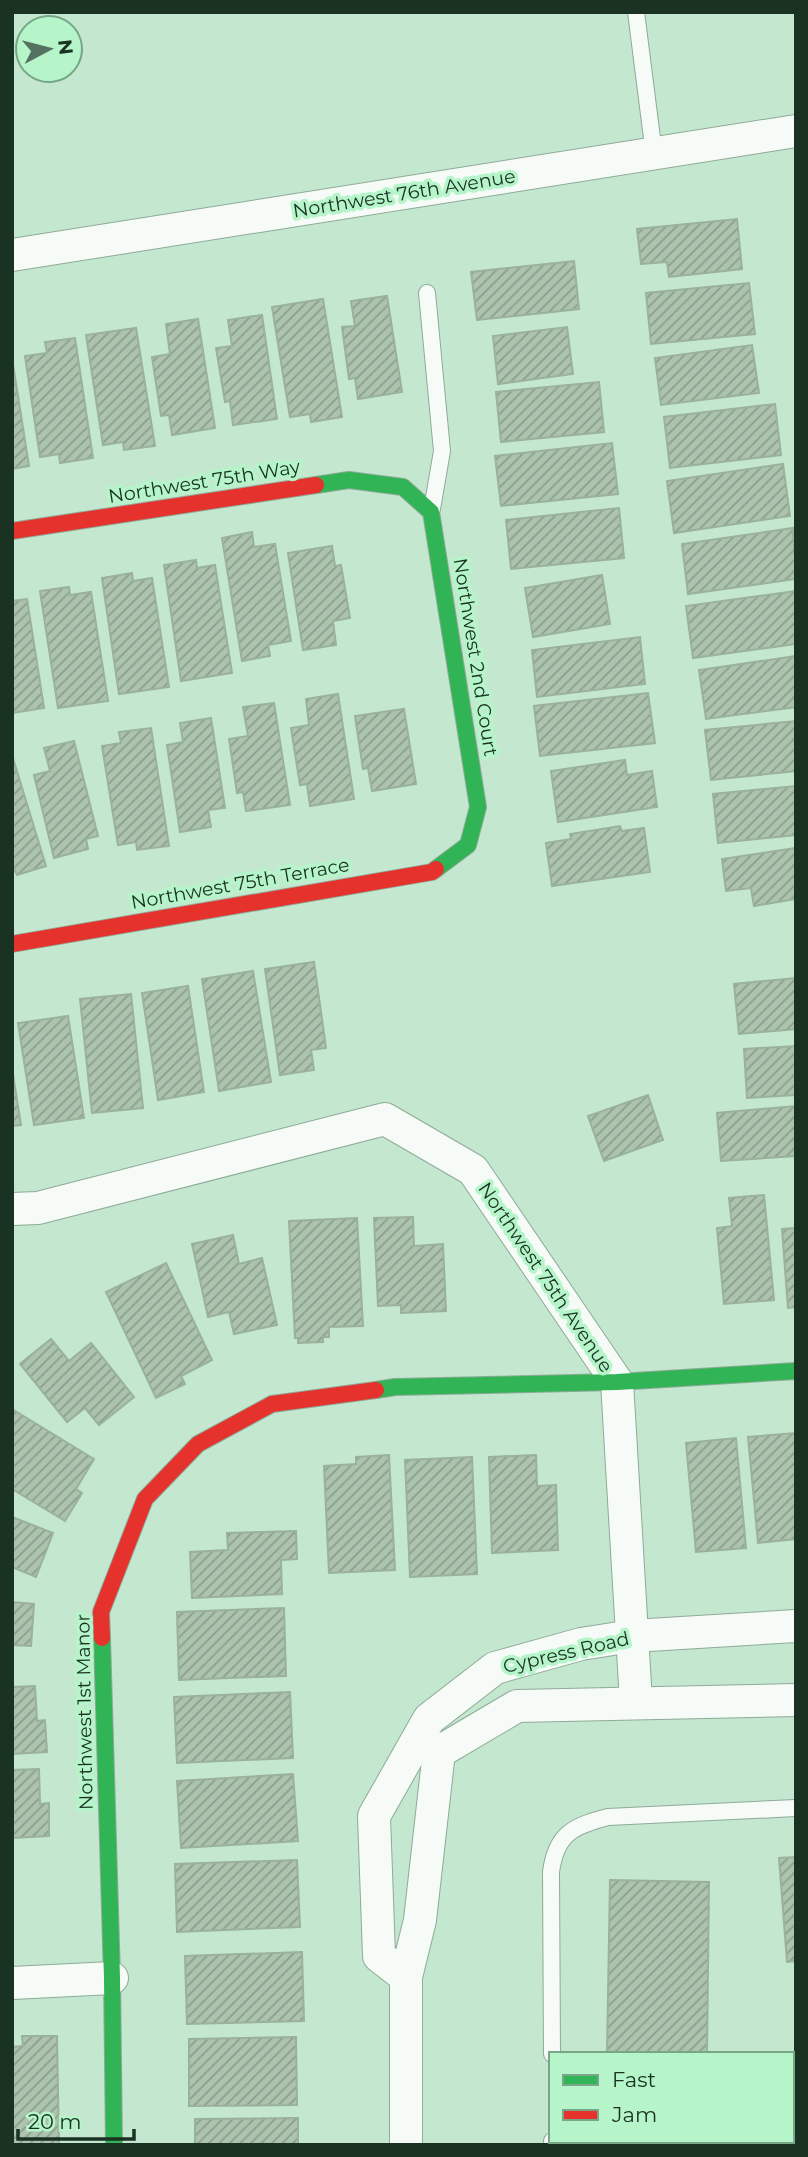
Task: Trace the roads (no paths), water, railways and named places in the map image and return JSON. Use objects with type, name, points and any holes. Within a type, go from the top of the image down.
[{"type":"street","name":"Northwest 76th Avenue","points":[[12,256],[796,131]]},
{"type":"street","name":"Northwest 75th Way","points":[[12,531],[349,480],[403,487],[431,512]]},
{"type":"street","name":"Northwest 2nd Court","points":[[431,512],[478,807],[468,845]]},
{"type":"street","name":"Northwest 75th Terrace","points":[[12,944],[432,872],[468,845]]},
{"type":"street","name":"Northwest 75th Avenue","points":[[12,1209],[38,1208],[385,1119],[473,1170],[617,1381],[636,1702]]},
{"type":"street","name":"Northwest 1st Manor","points":[[114,2145],[101,1612],[145,1499],[198,1444],[272,1404],[395,1387],[617,1381],[796,1371]]},
{"type":"street","name":"Cypress Road","points":[[406,1977],[379,1956],[374,1816],[429,1720],[495,1668],[581,1644],[632,1636],[796,1626]]},
{"type":"street","points":[[406,2145],[406,1977],[420,1920],[439,1752],[517,1706],[796,1700]]},
{"type":"street","points":[[12,1983],[112,1978]]},
{"type":"lane","points":[[636,12],[654,154]]},
{"type":"lane","points":[[428,293],[442,451],[431,512]]},
{"type":"lane","points":[[552,2052],[551,1872],[554,1851],[564,1837],[583,1824],[608,1816],[796,1808]]}]
